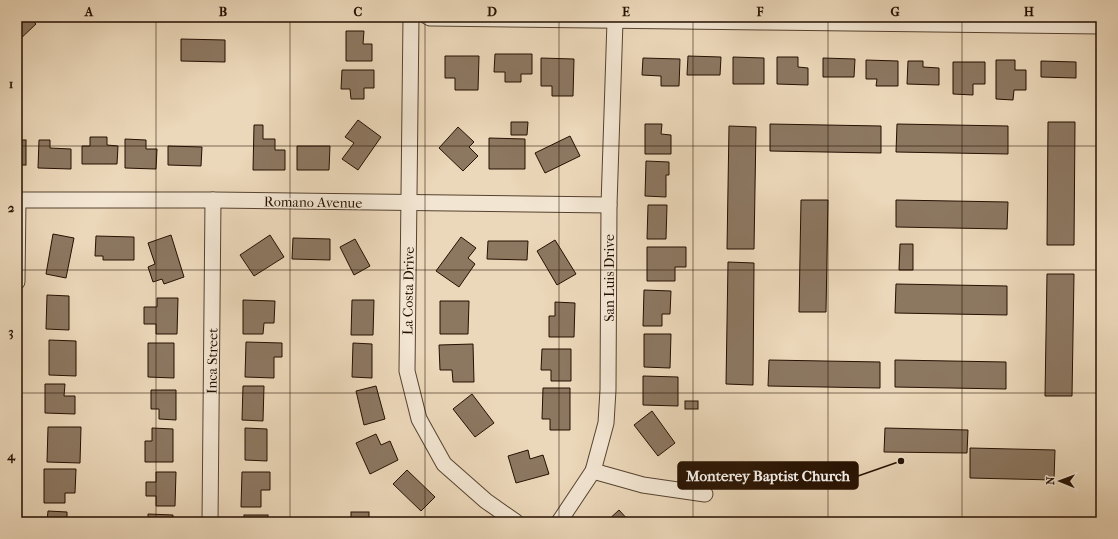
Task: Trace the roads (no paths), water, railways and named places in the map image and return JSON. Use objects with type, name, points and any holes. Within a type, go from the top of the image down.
[{"type":"street","name":"La Costa Drive","points":[[411,17],[407,371],[419,419],[444,464],[486,501],[516,522]]},
{"type":"street","points":[[428,17],[615,21],[921,20],[1101,26]]},
{"type":"street","name":"San Luis Drive","points":[[559,522],[594,471],[606,423],[608,382],[609,205],[615,21]]},
{"type":"street","name":"Romano Avenue","points":[[18,200],[213,200],[609,205]]},
{"type":"street","points":[[17,282],[18,200]]},
{"type":"street","name":"Inca Street","points":[[210,522],[213,200]]},
{"type":"street","points":[[594,471],[643,485],[705,494]]},
{"type":"place","name":"Monterey Baptist Church","points":[[901,461]]}]
